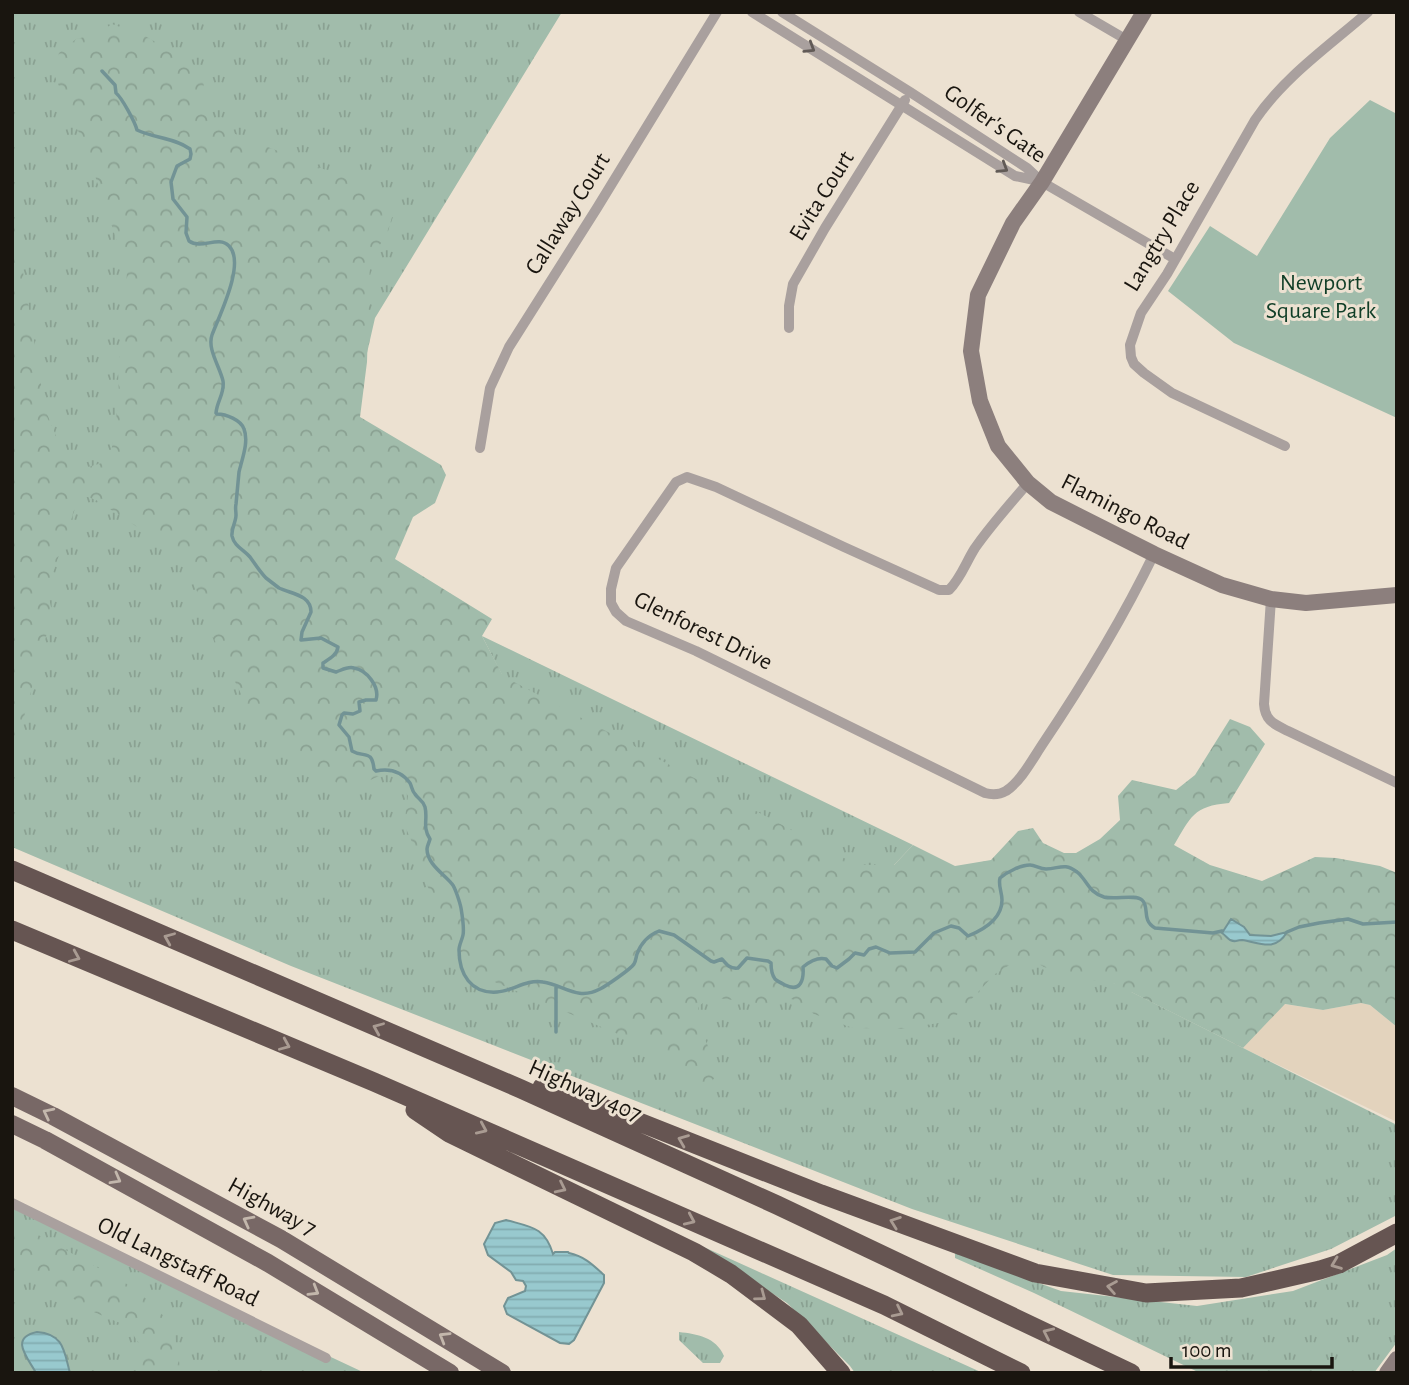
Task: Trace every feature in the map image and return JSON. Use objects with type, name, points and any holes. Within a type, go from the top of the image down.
[{"type":"highway","name":"Highway 407","points":[[12,870],[441,1055],[765,1199],[1131,1373]]},
{"type":"highway","points":[[12,930],[374,1082],[884,1305],[1021,1373]]},
{"type":"highway","points":[[441,1055],[576,1097],[821,1194],[1035,1273],[1146,1293],[1241,1288],[1339,1264],[1397,1233]]},
{"type":"highway","points":[[374,1082],[449,1133],[694,1252],[731,1274],[799,1325],[841,1373]]},
{"type":"main road","name":"Highway 7","points":[[12,1096],[281,1238],[502,1373]]},
{"type":"main road","name":"Highway 7","points":[[12,1124],[268,1263],[450,1373]]},
{"type":"street","name":"Callaway Court","points":[[480,448],[490,388],[509,347],[717,12]]},
{"type":"street","name":"Golfer's Gate","points":[[752,12],[1015,176],[1042,182]]},
{"type":"street","name":"Golfer's Gate","points":[[782,12],[1027,168],[1042,182]]},
{"type":"street","points":[[1079,12],[1127,40]]},
{"type":"street","name":"Flamingo Road","points":[[1144,12],[1042,182],[1013,222],[978,295],[971,351],[980,401],[998,446],[1028,483],[1051,502],[1222,585],[1271,599],[1306,603],[1397,595]]},
{"type":"street","name":"Langtry Place","points":[[1285,446],[1172,393],[1134,364],[1130,345],[1140,313],[1175,259],[1267,102],[1368,12]]},
{"type":"street","name":"Evita Court","points":[[789,328],[793,284],[910,92]]},
{"type":"street","points":[[1042,182],[1175,259]]},
{"type":"street","name":"Glenforest Drive","points":[[1028,483],[988,530],[973,551],[957,582],[949,590],[939,590],[716,487],[687,477],[676,482],[616,568],[611,603],[625,621],[696,651],[992,795],[1005,792],[1019,779],[1114,630],[1154,554]]},
{"type":"street","points":[[1271,599],[1264,704],[1266,717],[1397,783]]},
{"type":"street","name":"Old Langstaff Road","points":[[12,1203],[326,1358]]},
{"type":"street","points":[[1387,1373],[1397,1359]]},
{"type":"shaded area","points":[[1361,1003],[1370,1005],[1397,1027],[1397,1122],[1243,1048],[1284,1004],[1323,1010]]},
{"type":"green space","points":[[12,12],[562,12],[375,318],[311,598],[502,675],[482,636],[913,845],[894,865],[880,866],[1397,1125],[1397,1215],[1331,1249],[1246,1277],[1113,1275],[912,1209],[291,966],[12,847]]},
{"type":"green space","points":[[112,24],[147,37],[201,69],[210,124],[381,192],[394,210],[387,235],[370,258],[367,362],[360,417],[441,465],[446,475],[435,503],[413,517],[395,559],[492,619],[482,636],[503,676],[857,865],[894,865],[913,845],[955,866],[991,860],[1018,831],[1033,828],[1043,843],[1064,853],[1076,853],[1100,839],[1120,820],[1118,796],[1132,780],[1176,790],[1195,775],[1230,719],[1250,727],[1265,744],[1229,803],[1200,810],[1174,845],[1210,865],[1262,881],[1315,857],[1380,866],[1397,873],[1397,1027],[1370,1005],[1361,1003],[1323,1010],[1285,1004],[1243,1048],[1131,992],[1117,993],[1115,984],[1044,967],[1024,956],[995,974],[951,1021],[901,1029],[853,1028],[814,1014],[792,999],[771,1005],[710,997],[698,1007],[702,1033],[720,1072],[699,1095],[648,1045],[438,958],[436,916],[422,865],[404,824],[408,796],[395,773],[388,772],[346,791],[292,753],[249,710],[211,633],[186,559],[96,500],[80,494],[47,590],[52,611],[50,622],[12,761],[12,213],[45,409],[61,448],[84,468],[102,463],[111,454],[119,397],[118,368],[124,330],[127,271],[86,149],[53,72],[59,53],[76,39],[97,34]]},
{"type":"green space","name":"Newport Square Park","points":[[1370,100],[1397,114],[1397,418],[1234,343],[1168,291],[1210,226],[1257,256],[1330,138]]},
{"type":"green space","points":[[12,1208],[365,1373],[12,1373]]},
{"type":"green space","points":[[12,1224],[31,1231],[124,1282],[143,1296],[173,1325],[181,1373],[142,1373],[141,1346],[127,1326],[89,1310],[59,1288],[12,1271]]},
{"type":"green space","points":[[695,1243],[983,1373],[855,1373],[787,1303]]},
{"type":"green space","points":[[1397,1248],[1397,1342],[1374,1373],[1200,1373],[955,1258],[955,1253],[1061,1291],[1197,1306],[1293,1291],[1387,1255]]},
{"type":"green space","points":[[679,1332],[699,1335],[711,1341],[724,1356],[720,1363],[703,1363],[679,1340]]},
{"type":"water","points":[[1231,919],[1244,927],[1250,935],[1271,936],[1287,932],[1272,944],[1234,941],[1222,933]]},
{"type":"water","points":[[506,1220],[541,1233],[553,1254],[568,1252],[579,1256],[604,1275],[604,1283],[574,1340],[569,1344],[560,1343],[507,1314],[504,1306],[508,1298],[525,1291],[526,1286],[488,1255],[484,1244],[495,1223]]},
{"type":"water","points":[[46,1333],[58,1340],[70,1373],[36,1373],[22,1344],[28,1335]]},
{"type":"waterway","points":[[102,71],[115,85],[116,93],[137,130],[190,149],[190,159],[177,166],[171,182],[173,199],[187,217],[186,233],[189,241],[199,244],[225,243],[233,254],[233,277],[211,340],[212,352],[223,385],[216,413],[237,420],[246,439],[239,472],[233,539],[266,578],[279,588],[308,602],[311,612],[301,640],[321,638],[338,647],[334,655],[323,663],[323,668],[336,672],[350,667],[359,669],[374,685],[376,700],[359,702],[360,711],[353,714],[344,713],[339,725],[349,737],[352,751],[369,756],[376,771],[391,770],[399,773],[410,783],[424,805],[426,831],[430,839],[428,854],[433,864],[452,884],[457,895],[463,930],[459,948],[461,967],[468,981],[474,986],[480,990],[497,992],[537,982],[577,993],[592,992],[607,985],[632,966],[643,943],[659,931],[674,935],[711,961],[722,959],[733,968],[738,968],[747,958],[768,961],[775,979],[795,987],[802,980],[803,967],[817,959],[826,959],[837,968],[855,953],[864,955],[869,949],[876,947],[890,953],[915,952],[934,933],[951,926],[959,928],[968,936],[980,931],[999,913],[1002,900],[1000,878],[1014,869],[1030,865],[1046,869],[1068,867],[1077,872],[1091,889],[1104,897],[1139,898],[1144,903],[1148,921],[1155,928],[1213,933],[1222,931]]},
{"type":"waterway","points":[[1287,932],[1299,927],[1348,919],[1363,924],[1397,922]]},
{"type":"waterway","points":[[556,987],[556,1032]]}]
